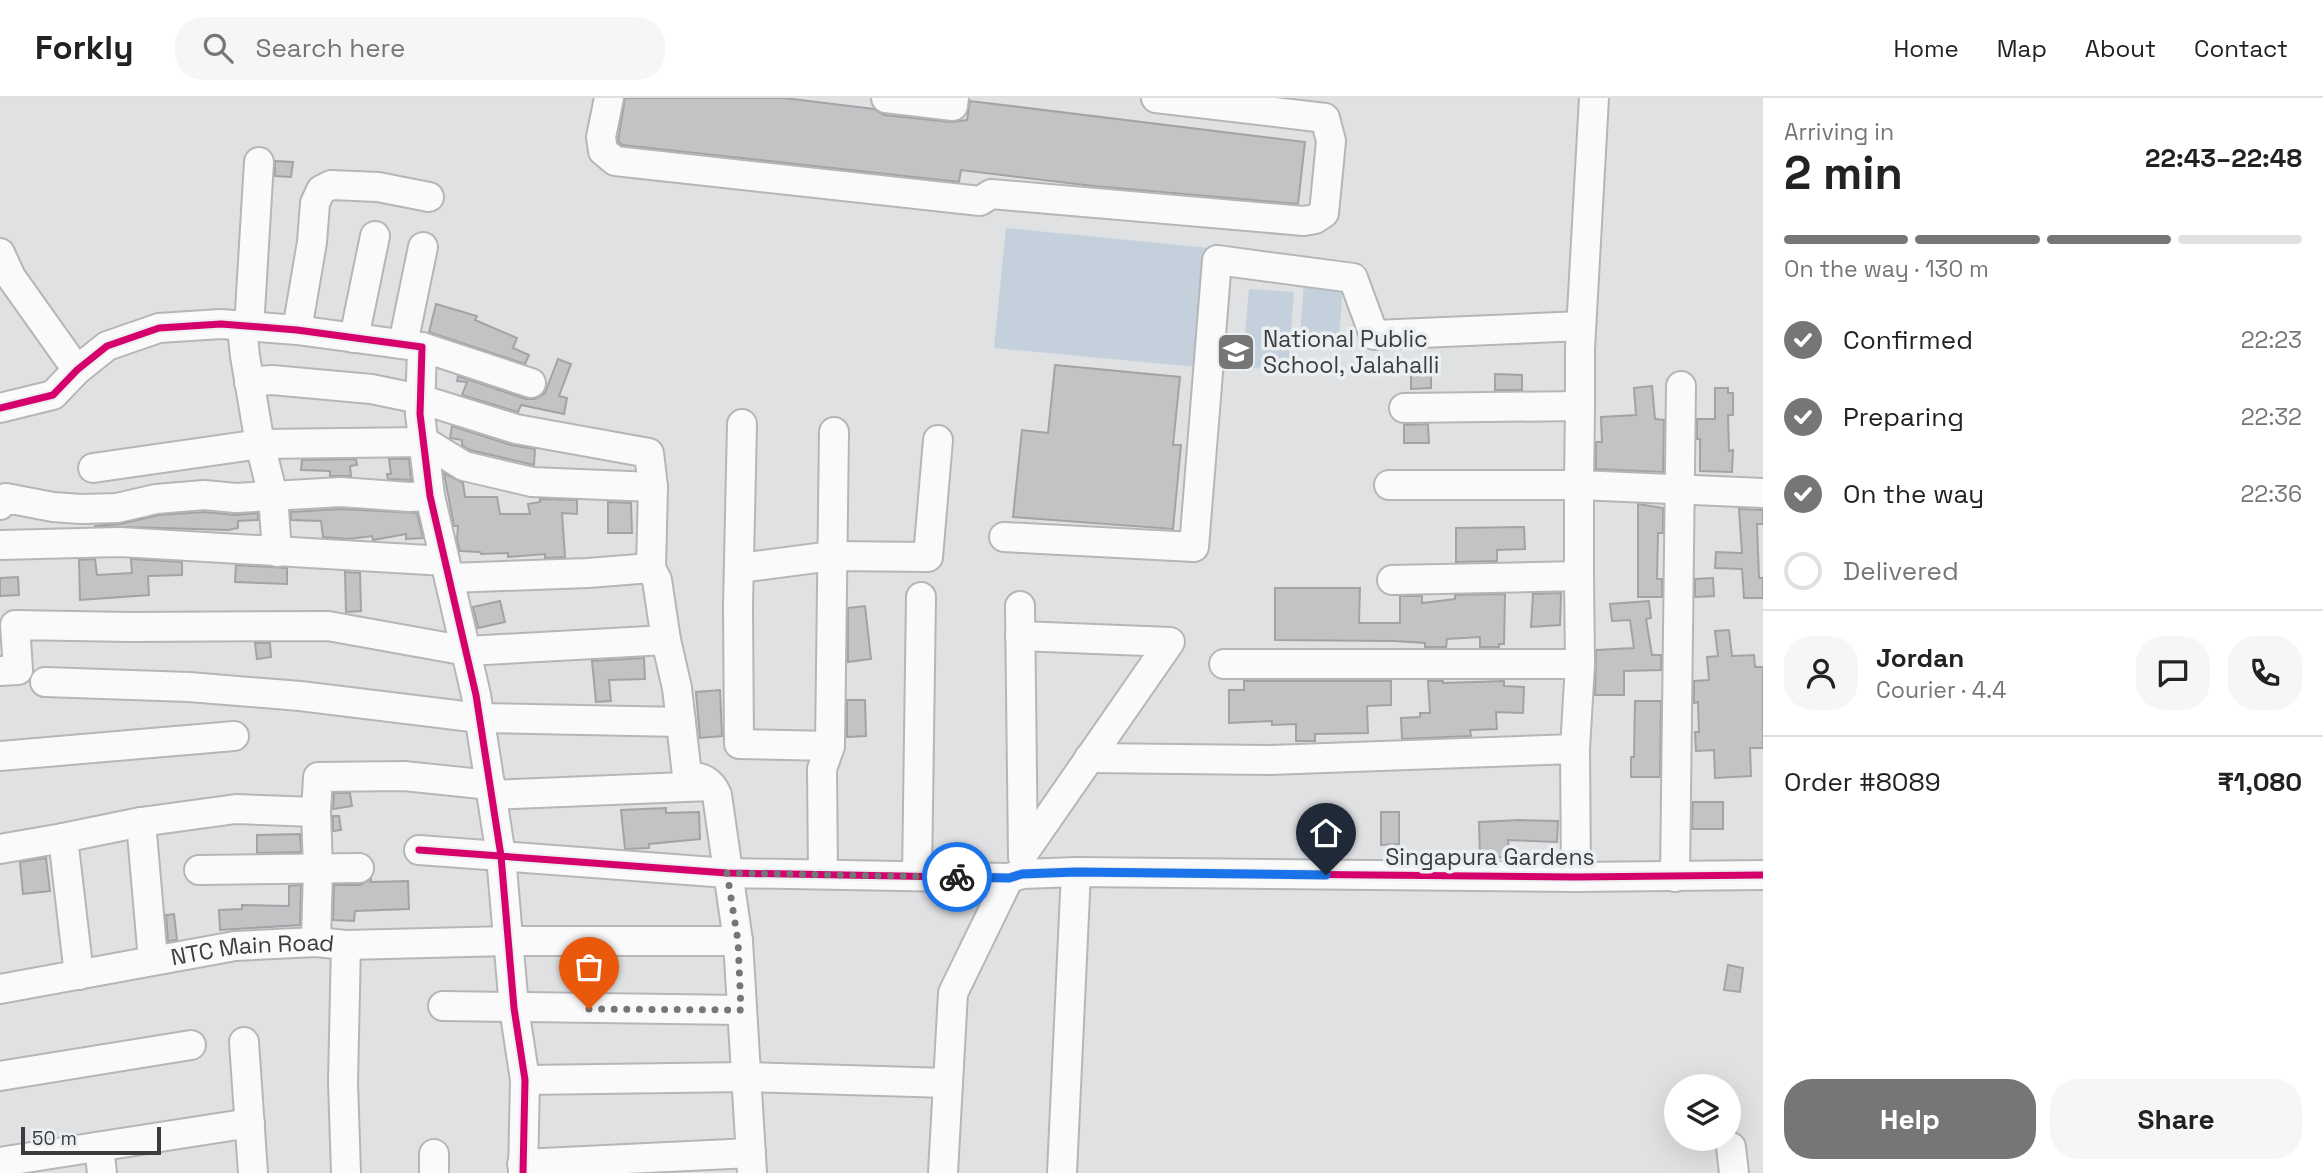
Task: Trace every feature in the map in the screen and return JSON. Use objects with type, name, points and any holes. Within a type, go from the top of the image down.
[{"type":"street","points":[[610,98],[601,137],[603,151],[615,161],[980,201],[991,194],[1304,220],[1315,219],[1324,214],[1331,141],[1325,118],[1156,98]]},
{"type":"street","points":[[886,98],[953,106],[954,98]]},
{"type":"street","points":[[1576,877],[1575,749],[1580,664],[1579,361],[1594,98]]},
{"type":"street","points":[[259,162],[246,328],[250,382],[260,444],[273,496],[277,552]]},
{"type":"street","points":[[297,330],[312,242],[315,203],[321,190],[331,185],[378,187],[429,197]]},
{"type":"street","points":[[354,338],[375,236]]},
{"type":"street","points":[[250,382],[272,380],[372,389],[420,399],[516,429],[649,453],[653,487],[651,568],[657,580],[677,688],[687,775],[705,778],[717,795],[738,941],[751,1163],[522,1168],[525,1080],[514,1009],[501,856],[467,651],[430,496],[420,414],[420,399],[413,346],[423,247]]},
{"type":"street","points":[[0,253],[11,277],[77,370]]},
{"type":"street","points":[[1004,537],[1194,547],[1217,260],[1353,278],[1374,335],[1581,326]]},
{"type":"street","points":[[0,408],[53,395],[77,370],[107,346],[159,328],[221,324],[297,330],[413,346],[531,383]]},
{"type":"street","points":[[1675,877],[1681,386]]},
{"type":"street","points":[[1404,408],[1580,406]]},
{"type":"street","points":[[742,424],[739,744],[830,746]]},
{"type":"street","points":[[823,874],[822,769],[830,746],[834,432]]},
{"type":"street","points":[[739,568],[832,556],[928,558],[938,440]]},
{"type":"street","points":[[93,468],[260,444],[425,442],[464,466],[532,482],[653,487]]},
{"type":"street","points":[[1389,485],[1579,485],[1763,493]]},
{"type":"street","points":[[0,505],[6,498],[53,507],[97,509],[135,505],[156,499],[204,495],[236,498],[341,492],[430,496]]},
{"type":"street","points":[[0,545],[120,542],[277,552],[447,569],[588,573],[651,568]]},
{"type":"street","points":[[1392,580],[1579,576]]},
{"type":"street","points":[[917,876],[921,597]]},
{"type":"street","points":[[1018,869],[1020,606]]},
{"type":"street","points":[[0,671],[18,670],[15,625],[328,626],[467,651],[667,640]]},
{"type":"street","points":[[943,1173],[953,993],[1018,869],[1089,758],[1170,642],[1020,636]]},
{"type":"street","points":[[1224,664],[1580,664]]},
{"type":"street","points":[[45,682],[217,689],[300,696],[480,718],[681,722]]},
{"type":"street","points":[[0,756],[234,736]]},
{"type":"street","points":[[1089,758],[1269,760],[1575,749]]},
{"type":"street","points":[[316,942],[318,777],[404,776],[491,790],[713,786]]},
{"type":"street","points":[[0,849],[141,822],[236,809],[316,812]]},
{"type":"street","points":[[141,822],[153,960]]},
{"type":"street","points":[[63,838],[79,975]]},
{"type":"street","name":"Singapura Gardens","points":[[419,850],[727,873],[917,876],[1018,869],[1076,872],[1576,877],[1763,875]]},
{"type":"street","points":[[198,870],[359,868]]},
{"type":"street","points":[[1062,1173],[1076,872]]},
{"type":"street","name":"NTC Main Road","points":[[0,989],[236,946],[316,942],[346,945],[508,941],[738,941]]},
{"type":"street","points":[[346,945],[343,1082],[346,1173]]},
{"type":"street","points":[[443,1006],[741,1010]]},
{"type":"street","points":[[244,1042],[253,1173]]},
{"type":"street","points":[[0,1076],[191,1045]]},
{"type":"street","points":[[525,1080],[744,1077],[948,1083]]},
{"type":"street","points":[[7,1165],[100,1160],[250,1123]]},
{"type":"shaded area","points":[[1006,228],[1209,248],[1197,367],[994,348]]},
{"type":"shaded area","points":[[1304,283],[1343,286],[1338,350],[1299,347]]},
{"type":"shaded area","points":[[1249,289],[1294,292],[1288,371],[1242,367]]},
{"type":"building","points":[[625,98],[784,98],[874,109],[884,115],[951,122],[967,120],[970,101],[1305,142],[1298,204],[1093,186],[961,170],[959,182],[622,145],[618,141]]},
{"type":"building","points":[[275,161],[293,162],[291,177],[275,176]]},
{"type":"building","points":[[436,304],[477,316],[475,320],[517,338],[513,348],[529,355],[525,364],[429,332]]},
{"type":"building","points":[[558,359],[571,364],[559,396],[567,398],[564,414],[521,405],[518,412],[462,395],[467,382],[457,381],[458,376],[526,399],[535,399],[545,393]]},
{"type":"building","points":[[1055,365],[1180,377],[1173,445],[1181,445],[1173,529],[1013,517],[1022,430],[1048,433]]},
{"type":"building","points":[[1411,365],[1431,365],[1431,388],[1411,389]]},
{"type":"building","points":[[1495,374],[1522,375],[1522,390],[1495,390]]},
{"type":"building","points":[[1652,386],[1655,419],[1664,420],[1663,472],[1596,469],[1596,442],[1602,442],[1601,417],[1636,415],[1634,388]]},
{"type":"building","points":[[1715,388],[1728,388],[1728,393],[1733,393],[1733,415],[1728,415],[1729,451],[1733,450],[1732,472],[1700,471],[1697,419],[1715,419]]},
{"type":"building","points":[[1428,424],[1429,443],[1404,443],[1404,425]]},
{"type":"building","points":[[452,426],[511,445],[535,449],[534,465],[470,450],[462,445],[462,440],[450,438]]},
{"type":"building","points":[[356,459],[357,465],[350,466],[351,476],[330,476],[330,471],[301,470],[302,460]]},
{"type":"building","points":[[389,459],[409,459],[411,480],[388,479],[387,474],[391,474]]},
{"type":"building","points":[[444,473],[463,483],[465,497],[497,497],[500,514],[530,514],[528,504],[540,502],[540,499],[577,500],[577,514],[562,513],[565,557],[545,558],[545,554],[508,557],[508,553],[481,554],[460,551],[457,540],[458,526],[454,526]]},
{"type":"building","points":[[608,502],[631,503],[632,533],[608,533]]},
{"type":"building","points":[[1638,504],[1663,508],[1663,533],[1658,533],[1657,579],[1662,579],[1662,597],[1638,597]]},
{"type":"building","points":[[341,509],[417,513],[423,538],[406,539],[406,534],[373,540],[372,536],[348,539],[323,537],[321,521],[291,520],[291,512]]},
{"type":"building","points":[[1739,509],[1763,510],[1763,524],[1757,524],[1759,578],[1763,578],[1763,598],[1744,598],[1742,569],[1715,568],[1716,552],[1742,553]]},
{"type":"building","points":[[204,512],[235,515],[258,513],[258,520],[238,521],[238,528],[228,530],[94,526],[120,524],[159,515]]},
{"type":"building","points":[[1524,527],[1525,549],[1497,550],[1497,561],[1456,562],[1456,528]]},
{"type":"building","points":[[95,559],[97,575],[132,573],[131,559],[182,562],[182,575],[148,576],[149,595],[80,600],[79,560]]},
{"type":"building","points":[[236,565],[287,568],[287,584],[235,582]]},
{"type":"building","points":[[345,572],[360,573],[361,611],[346,612]]},
{"type":"building","points":[[18,577],[19,595],[0,596],[0,578]]},
{"type":"building","points":[[1713,578],[1714,596],[1695,597],[1695,579]]},
{"type":"building","points":[[1275,588],[1360,588],[1359,623],[1400,623],[1400,596],[1422,596],[1422,603],[1455,599],[1455,595],[1505,594],[1504,644],[1499,644],[1499,647],[1480,647],[1480,637],[1447,639],[1446,647],[1425,647],[1425,643],[1394,641],[1275,640]]},
{"type":"building","points":[[1561,593],[1560,625],[1531,627],[1533,594]]},
{"type":"building","points":[[500,601],[505,622],[478,628],[473,607]]},
{"type":"building","points":[[1649,601],[1651,618],[1646,619],[1652,655],[1661,655],[1661,670],[1624,671],[1624,695],[1595,695],[1596,650],[1634,648],[1630,620],[1612,621],[1610,604]]},
{"type":"building","points":[[865,606],[871,659],[848,662],[848,608]]},
{"type":"building","points":[[1729,630],[1732,656],[1754,655],[1755,667],[1763,667],[1763,748],[1750,748],[1751,776],[1715,778],[1714,750],[1696,751],[1695,732],[1699,732],[1698,702],[1694,703],[1694,681],[1709,680],[1707,657],[1718,656],[1715,631]]},
{"type":"building","points":[[255,643],[270,643],[271,657],[257,659]]},
{"type":"building","points":[[644,658],[645,679],[609,680],[611,701],[596,702],[592,661]]},
{"type":"building","points":[[1244,681],[1391,681],[1391,705],[1367,706],[1368,733],[1315,734],[1315,741],[1296,741],[1296,724],[1272,725],[1272,721],[1229,723],[1229,690],[1244,690]]},
{"type":"building","points":[[1428,681],[1504,681],[1504,686],[1524,687],[1523,713],[1496,712],[1497,729],[1470,730],[1471,736],[1402,739],[1401,718],[1420,717],[1420,713],[1430,713]]},
{"type":"building","points":[[720,690],[722,736],[700,738],[696,692]]},
{"type":"building","points":[[847,700],[865,700],[866,736],[847,737]]},
{"type":"building","points":[[1635,701],[1661,701],[1660,777],[1631,777]]},
{"type":"building","points":[[334,793],[350,793],[352,806],[333,809]]},
{"type":"building","points":[[1693,802],[1723,802],[1723,829],[1692,829]]},
{"type":"building","points":[[666,808],[666,813],[699,812],[700,839],[649,844],[649,848],[625,849],[621,810]]},
{"type":"building","points":[[1381,812],[1399,812],[1399,844],[1381,845]]},
{"type":"building","points":[[333,816],[339,816],[341,830],[333,831]]},
{"type":"building","points":[[1558,821],[1557,842],[1508,840],[1509,857],[1480,858],[1479,822]]},
{"type":"building","points":[[300,834],[301,852],[257,853],[257,835]]},
{"type":"building","points":[[46,858],[50,891],[23,894],[20,862]]},
{"type":"building","points":[[371,879],[371,882],[408,881],[409,909],[355,911],[354,921],[333,920],[334,885],[360,885]]},
{"type":"building","points":[[301,885],[300,925],[220,930],[219,910],[242,909],[242,905],[289,906],[289,886]]},
{"type":"building","points":[[174,914],[177,940],[168,941],[166,915]]},
{"type":"building","points":[[1728,965],[1743,968],[1740,992],[1724,990]]},
{"type":"cycle path","points":[[0,408],[53,395],[77,370],[107,346],[159,328],[221,324],[297,330],[422,347],[420,414],[430,496],[476,695],[501,856],[514,1008],[525,1080],[523,1173]]},
{"type":"cycle path","points":[[419,850],[727,873],[1009,878],[1022,874],[1076,872],[1576,877],[1763,875]]},
{"type":"way so far","points":[[589,1009],[741,1010],[738,941],[727,873],[957,877]]},
{"type":"place","name":"National Public School, Jalahalli","points":[[1236,352]]},
{"type":"route","points":[[957,877],[1009,878],[1022,874],[1076,872],[1326,875]]}]
